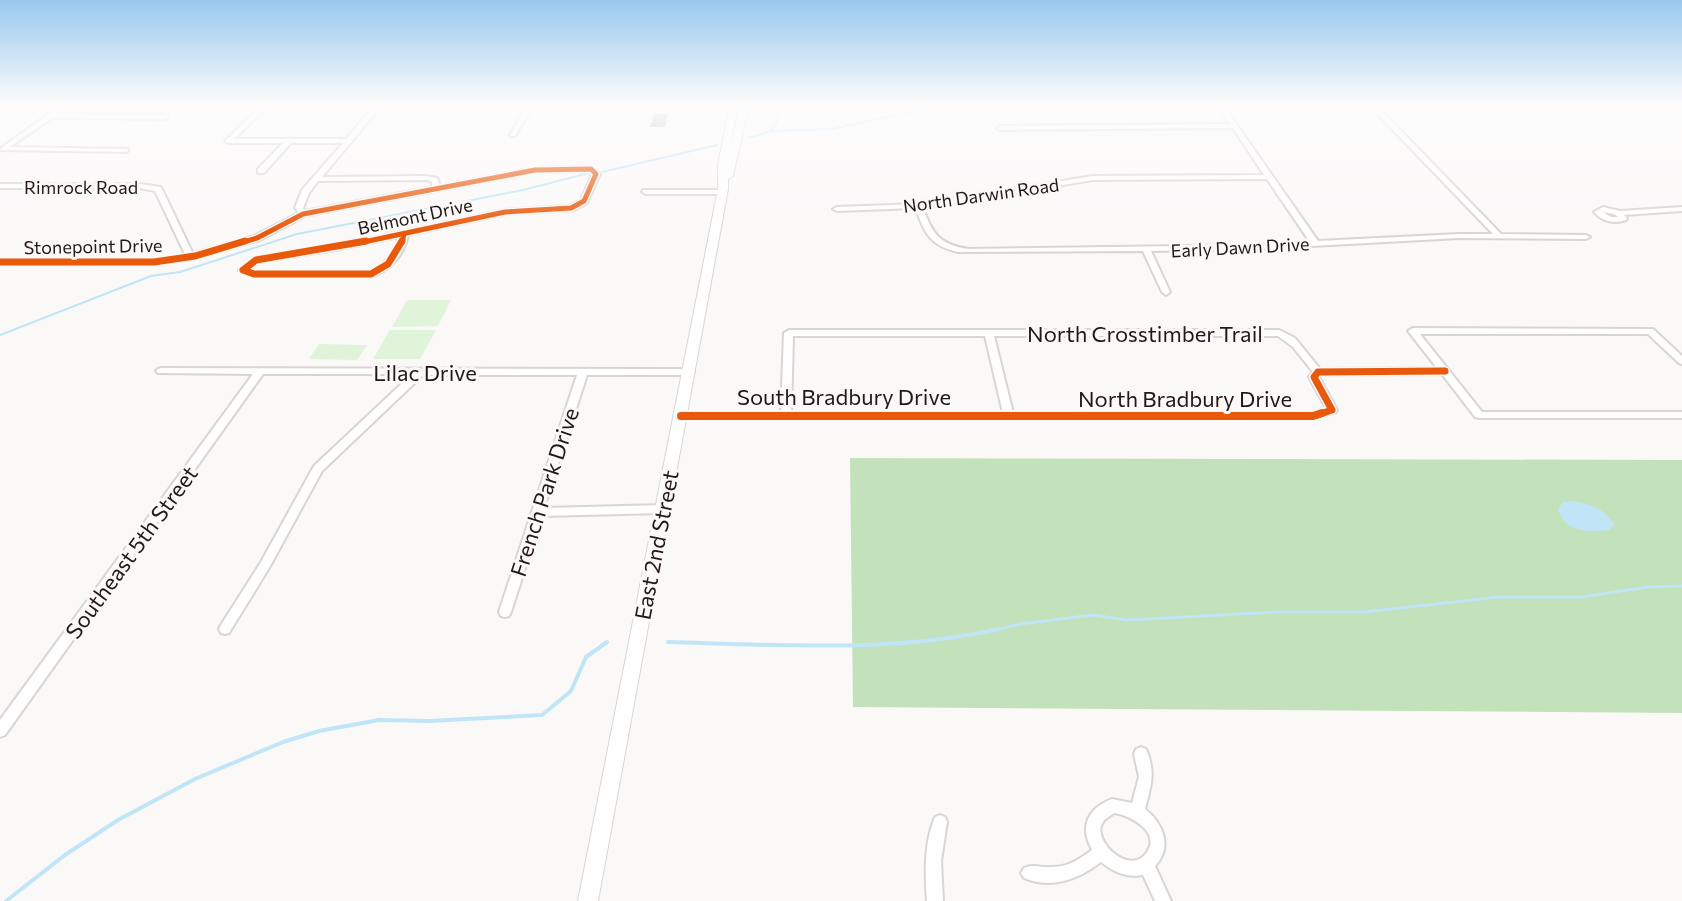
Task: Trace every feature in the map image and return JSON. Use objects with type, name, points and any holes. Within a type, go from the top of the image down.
[{"type":"main road","name":"East 2nd Street","points":[[723,191],[723,165],[726,147]]},
{"type":"main road","name":"East 2nd Street","points":[[588,901],[723,191],[733,165],[737,147]]},
{"type":"street","points":[[261,171],[283,147]]},
{"type":"street","points":[[303,214],[299,208],[302,198],[343,147]]},
{"type":"street","points":[[1250,147],[1315,243]]},
{"type":"street","points":[[1413,147],[1498,235]]},
{"type":"street","points":[[1,150],[126,150]]},
{"type":"street","name":"Stonepoint Drive","points":[[0,262],[154,262],[208,254],[257,238],[303,214],[545,169],[582,168],[594,171],[595,178],[579,205]]},
{"type":"street","name":"North Darwin Road","points":[[837,209],[920,206],[1093,178],[1270,177]]},
{"type":"street","points":[[315,179],[426,178],[434,180],[437,189]]},
{"type":"street","name":"Rimrock Road","points":[[0,186],[140,186],[158,189],[188,252],[185,257]]},
{"type":"street","points":[[646,192],[723,191]]},
{"type":"street","name":"Belmont Drive","points":[[404,234],[403,243],[387,266],[371,274],[254,274],[243,270],[256,260],[404,234],[520,210],[566,209],[579,205]]},
{"type":"street","name":"Early Dawn Drive","points":[[920,206],[929,231],[940,244],[947,249],[969,251],[1147,250],[1498,235],[1586,237]]},
{"type":"street","points":[[1620,213],[1682,209]]},
{"type":"street","points":[[1671,210],[1682,216]]},
{"type":"street","points":[[1147,250],[1166,292]]},
{"type":"street","points":[[1682,361],[1650,331],[1413,331],[1479,415],[1682,415]]},
{"type":"street","name":"North Crosstimber Trail","points":[[786,415],[789,333],[1279,333],[1294,340],[1310,366],[1318,372]]},
{"type":"street","points":[[989,333],[1008,414]]},
{"type":"street","name":"Lilac Drive","points":[[161,371],[689,372]]},
{"type":"street","name":"Southeast 5th Street","points":[[0,731],[260,371]]},
{"type":"street","name":"North Bradbury Drive","points":[[1008,414],[1323,415],[1332,410],[1332,406],[1314,377],[1318,372],[1445,371]]},
{"type":"street","points":[[225,629],[265,565],[318,469],[353,433],[420,372]]},
{"type":"street","name":"French Park Drive","points":[[505,612],[583,372]]},
{"type":"street","name":"South Bradbury Drive","points":[[681,416],[1008,414]]},
{"type":"street","points":[[537,512],[663,509]]},
{"type":"street","points":[[1137,811],[1146,777],[1141,754]]},
{"type":"street","points":[[1113,806],[1137,811],[1150,823],[1157,839],[1156,854],[1147,865],[1131,869],[1123,867],[1101,852],[1094,835],[1095,820],[1113,806]]},
{"type":"street","points":[[935,901],[935,838],[940,822]]},
{"type":"street","points":[[1029,873],[1063,876],[1074,873],[1101,852]]},
{"type":"street","points":[[1147,865],[1162,901]]},
{"type":"green space","points":[[407,300],[451,300],[438,326],[392,327]]},
{"type":"green space","points":[[390,330],[436,330],[420,359],[373,359]]},
{"type":"green space","points":[[319,344],[367,345],[357,360],[309,359]]},
{"type":"green space","points":[[850,458],[1682,460],[1682,713],[853,707]]},
{"type":"water","points":[[1573,501],[1596,508],[1606,514],[1614,524],[1610,530],[1585,531],[1571,527],[1561,517],[1558,509],[1563,502]]},
{"type":"waterway","points":[[602,172],[708,147]]},
{"type":"waterway","points":[[0,335],[151,276],[180,272],[297,234],[523,190],[589,173]]},
{"type":"waterway","points":[[991,631],[1020,624],[1093,615],[1127,620],[1275,612],[1364,612],[1499,597],[1581,597],[1648,587],[1682,586]]},
{"type":"waterway","points":[[668,642],[834,646],[918,642],[998,629]]},
{"type":"waterway","points":[[6,901],[65,855],[118,820],[195,779],[283,742],[319,731],[379,720],[429,721],[542,715],[571,691],[586,657],[607,642]]},
{"type":"cycle path","points":[[0,262],[154,262],[195,256],[257,238],[303,214],[535,170],[591,169],[596,174],[584,201],[571,208],[505,212],[330,249],[256,260],[243,270],[254,274],[371,274],[383,268],[393,258],[404,234]]},
{"type":"cycle path","points":[[681,416],[1313,416],[1332,410],[1314,377],[1318,372],[1445,371]]}]
